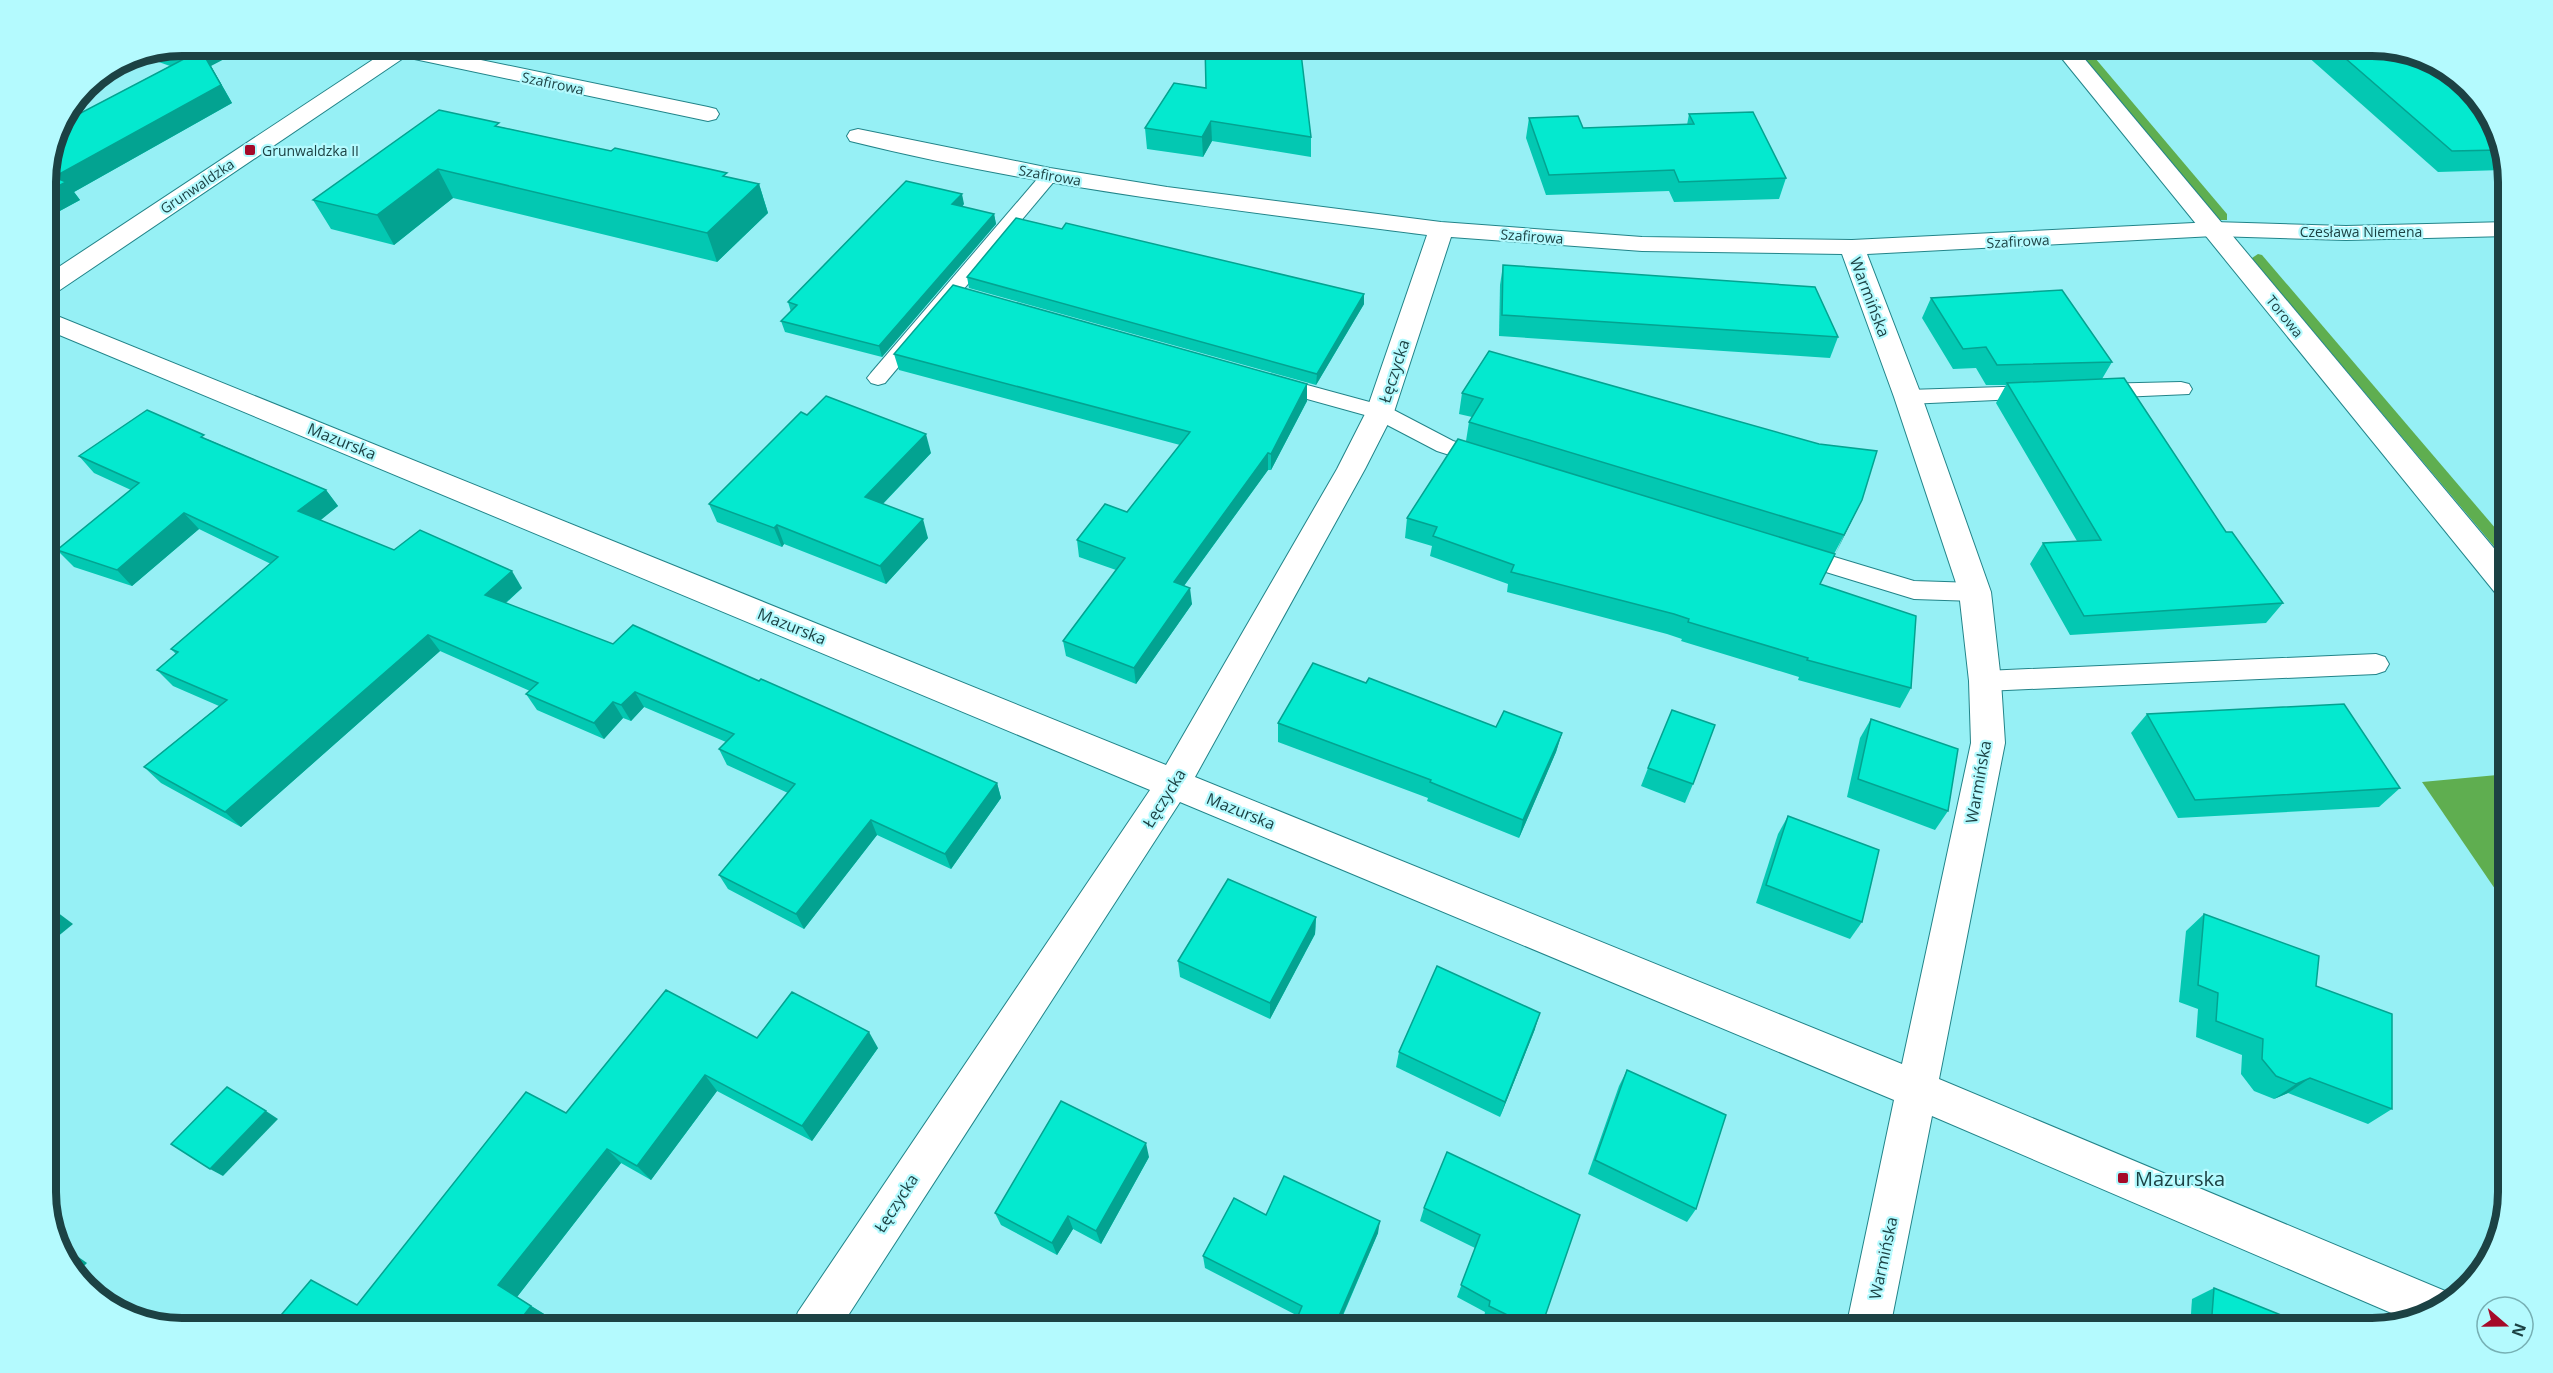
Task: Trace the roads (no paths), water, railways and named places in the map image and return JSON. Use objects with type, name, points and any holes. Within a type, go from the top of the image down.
[{"type":"street","name":"Grunwaldzka","points":[[56,280],[382,56]]},
{"type":"street","name":"Szafirowa","points":[[437,56],[708,114]]},
{"type":"street","name":"Torowa","points":[[2070,56],[2497,574]]},
{"type":"street","name":"Szafirowa","points":[[858,136],[1050,175],[1167,194],[1441,229],[1642,244],[1852,248],[2214,229]]},
{"type":"street","name":"Łęczycka","points":[[821,1318],[1174,783],[1351,469],[1380,412],[1441,229]]},
{"type":"street","name":"Czesława Niemena","points":[[2214,229],[2346,233],[2497,229]]},
{"type":"street","name":"Warmińska","points":[[1852,248],[1908,397],[1975,592],[1985,681],[1988,743],[1870,1318]]},
{"type":"street","name":"Mazurska","points":[[56,324],[1917,1090],[2425,1305]]},
{"type":"lane","points":[[878,378],[1050,175]]},
{"type":"lane","points":[[951,291],[973,298]]},
{"type":"lane","points":[[1256,377],[1380,412],[1445,446],[1502,464]]},
{"type":"lane","points":[[2074,392],[2181,389]]},
{"type":"lane","points":[[1908,397],[2050,393]]},
{"type":"lane","points":[[1777,548],[1914,590],[1975,592]]},
{"type":"lane","points":[[1985,681],[2376,664]]},
{"type":"waterway","points":[[2087,56],[2223,217]]},
{"type":"waterway","points":[[2258,258],[2497,540]]},
{"type":"place","name":"Grunwaldzka II","points":[[250,150]]},
{"type":"place","name":"Mazurska","points":[[2123,1178]]}]
